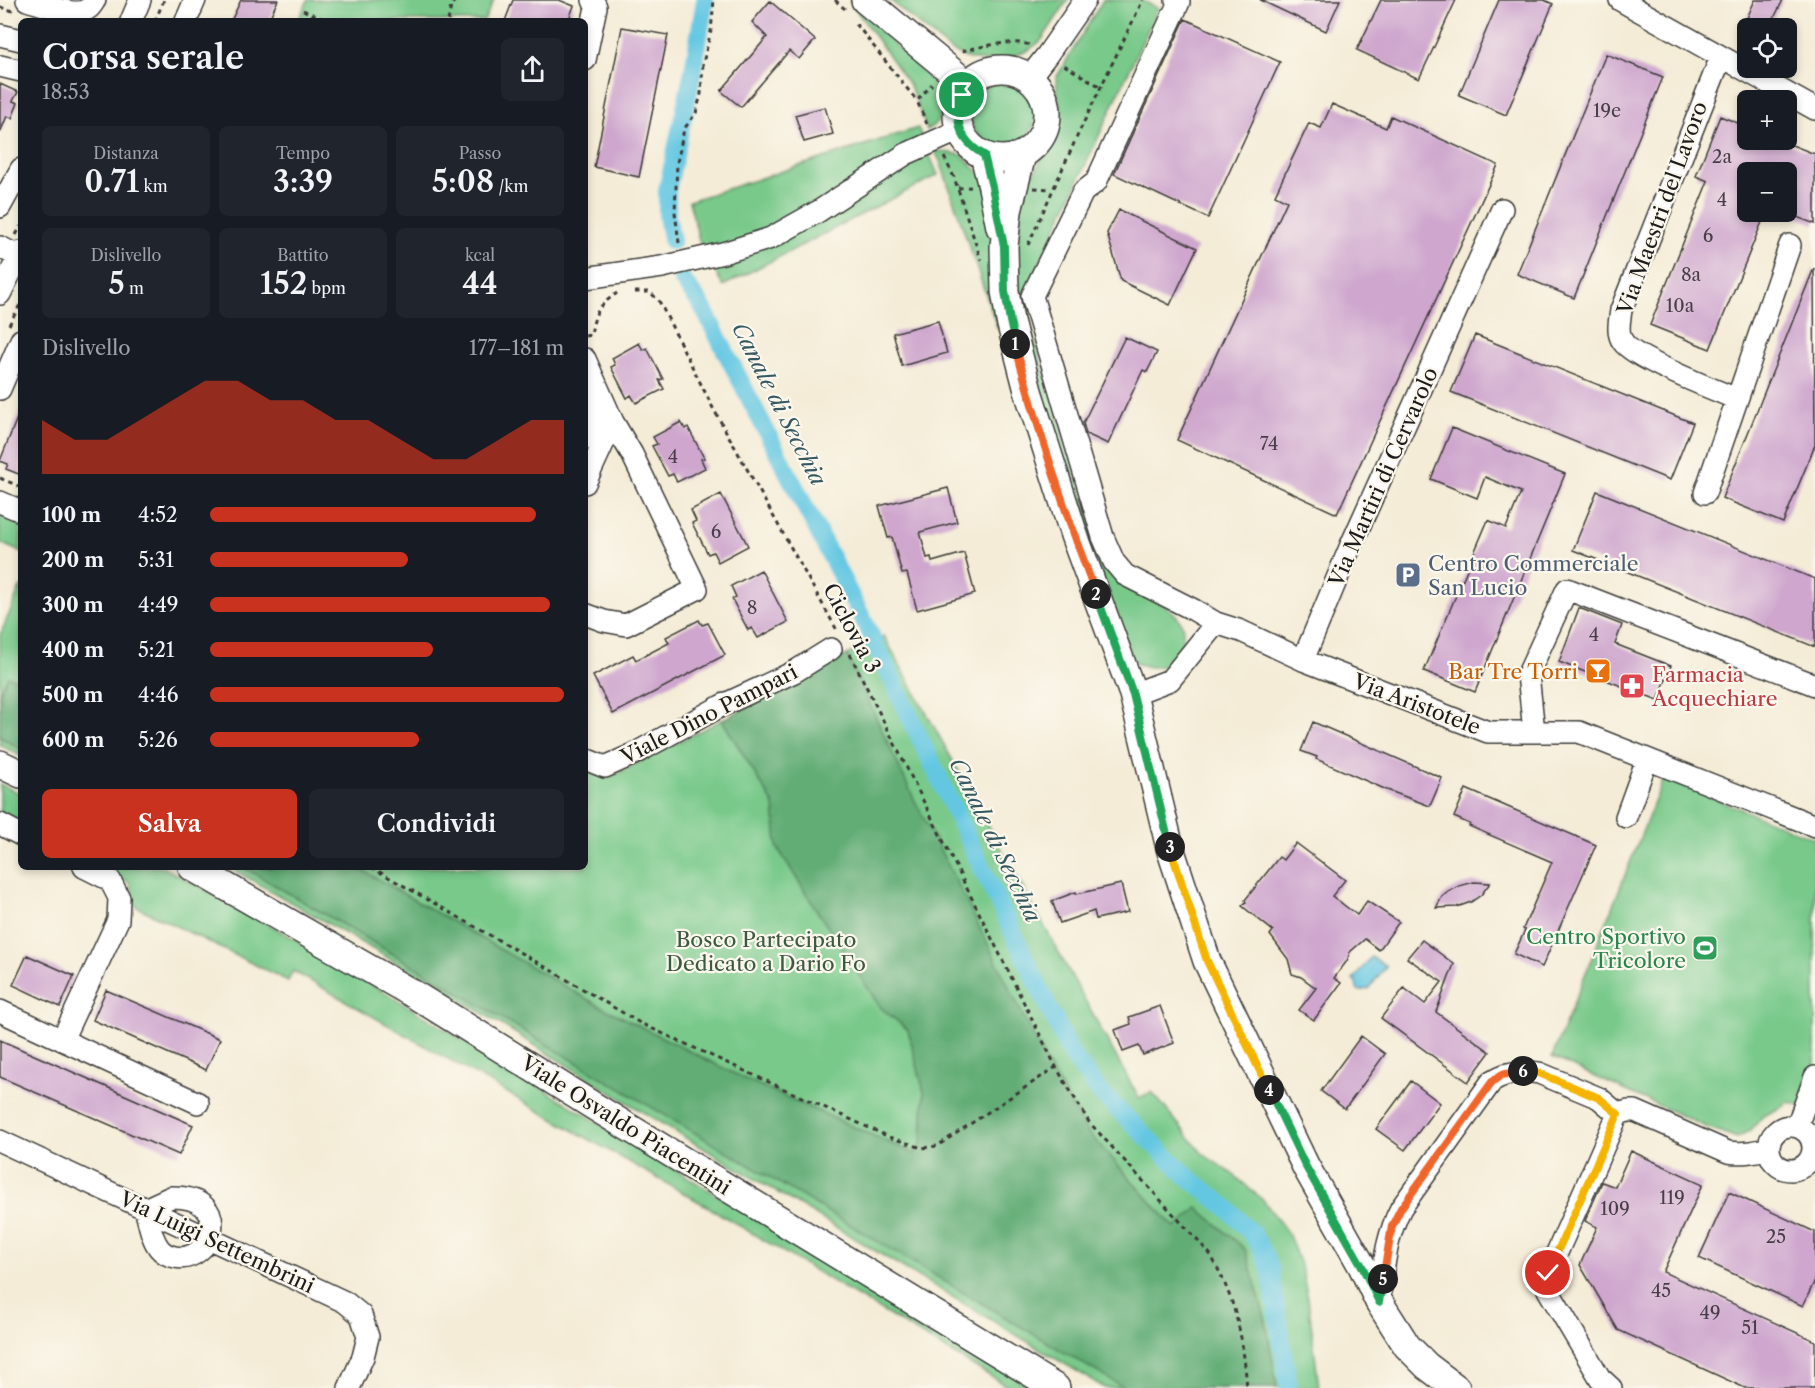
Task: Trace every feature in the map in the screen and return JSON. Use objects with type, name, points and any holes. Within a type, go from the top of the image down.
[{"type":"main road","points":[[854,9],[947,67],[968,84]]},
{"type":"main road","points":[[1004,69],[1029,78],[1042,93],[1047,112],[1046,125],[1041,137],[1033,147],[1022,155],[1003,159],[984,155],[965,140],[948,135],[957,118],[958,106],[968,84],[985,73],[1004,69]]},
{"type":"main road","points":[[984,155],[992,187],[1015,249]]},
{"type":"main road","points":[[1022,155],[1008,211],[1015,249],[1005,291],[1010,321],[1028,391],[1074,536],[1133,694],[1170,848],[1207,961],[1306,1167],[1362,1266],[1379,1302],[1407,1346],[1426,1366],[1456,1388]]},
{"type":"main road","points":[[0,764],[18,773]]},
{"type":"main road","name":"Viale Osvaldo Piacentini","points":[[197,870],[415,995],[1056,1388]]},
{"type":"street","points":[[27,0],[69,12],[82,12],[90,8],[95,0]]},
{"type":"street","points":[[132,18],[140,0]]},
{"type":"street","points":[[187,18],[195,0]]},
{"type":"street","points":[[588,46],[596,7],[593,0]]},
{"type":"street","points":[[1029,78],[1085,0]]},
{"type":"street","points":[[1176,0],[1179,2],[1162,42],[1096,182],[1083,192],[1032,296],[1103,537],[1114,562],[1125,575],[1216,623],[1241,631],[1303,660]]},
{"type":"street","points":[[1620,0],[1815,109]]},
{"type":"street","points":[[0,23],[18,27]]},
{"type":"street","points":[[0,35],[18,39]]},
{"type":"street","name":"Via Maestri del Lavoro","points":[[1721,57],[1625,299],[1619,326],[1623,343],[1638,355],[1737,399]]},
{"type":"street","points":[[0,66],[18,70]]},
{"type":"street","points":[[588,278],[662,267],[723,253],[771,238],[819,211],[906,154],[948,135]]},
{"type":"street","points":[[0,207],[18,174]]},
{"type":"street","name":"Via Martiri di Cervarolo","points":[[1303,660],[1351,545],[1502,209]]},
{"type":"street","points":[[1705,493],[1790,245]]},
{"type":"street","points":[[0,294],[13,252]]},
{"type":"street","points":[[0,389],[18,347]]},
{"type":"street","points":[[588,366],[613,422],[632,454],[697,589],[626,625],[588,615]]},
{"type":"street","points":[[588,408],[592,419],[588,430]]},
{"type":"street","points":[[588,476],[613,422]]},
{"type":"street","points":[[0,502],[18,510]]},
{"type":"street","points":[[1534,732],[1528,674],[1567,589],[1815,685]]},
{"type":"street","points":[[1133,694],[1170,680],[1216,623]]},
{"type":"street","name":"Viale Dino Pampari","points":[[588,760],[605,768],[721,706],[841,648]]},
{"type":"street","name":"Via Aristotele","points":[[1303,660],[1488,732],[1579,732],[1815,826]]},
{"type":"street","points":[[1626,817],[1647,759]]},
{"type":"street","points":[[0,824],[18,833]]},
{"type":"street","points":[[62,1040],[118,920],[119,898],[110,880],[90,870]]},
{"type":"street","points":[[0,1011],[198,1103]]},
{"type":"street","points":[[1379,1302],[1392,1226],[1401,1208],[1492,1082],[1501,1075],[1532,1071],[1599,1098],[1618,1114]]},
{"type":"street","points":[[1797,1126],[1815,1077]]},
{"type":"street","points":[[1611,1388],[1600,1378],[1548,1290],[1547,1281],[1548,1273],[1618,1114],[1635,1111],[1728,1152],[1753,1153],[1769,1148]]},
{"type":"street","points":[[1791,1125],[1797,1126],[1809,1134],[1813,1141],[1809,1174],[1778,1166],[1773,1161],[1769,1148],[1770,1141],[1778,1130],[1791,1125]]},
{"type":"street","name":"Via Luigi Settembrini","points":[[0,1141],[345,1302],[361,1315],[368,1337],[363,1357],[349,1388]]},
{"type":"street","points":[[171,1197],[187,1197],[198,1201],[205,1206],[211,1216],[212,1228],[203,1248],[183,1259],[170,1256],[159,1249],[145,1209],[171,1197]]},
{"type":"path","points":[[156,18],[164,0]]},
{"type":"path","points":[[449,18],[455,0]]},
{"type":"path","points":[[680,252],[675,212],[677,163],[684,129],[696,113],[701,94],[703,63],[711,31],[714,0]]},
{"type":"path","points":[[835,0],[854,9],[917,102],[948,135],[954,177],[981,260]]},
{"type":"path","points":[[1015,249],[1029,241],[1143,0]]},
{"type":"path","points":[[303,10],[321,18]]},
{"type":"path","points":[[917,102],[947,67]]},
{"type":"path","points":[[588,336],[591,335],[595,313],[607,300],[619,292]]},
{"type":"path","name":"Ciclovia 3","points":[[629,292],[650,292],[659,301],[713,408],[841,648],[1056,1067],[1089,1122],[1210,1254],[1224,1278],[1239,1323],[1247,1388]]},
{"type":"path","points":[[0,478],[18,486]]},
{"type":"path","points":[[376,870],[640,1023],[889,1137],[922,1148],[937,1146],[1056,1067]]},
{"type":"green space","points":[[308,0],[494,0],[485,18],[299,18]]},
{"type":"green space","points":[[849,0],[938,87],[944,100],[943,112],[937,122],[927,130],[910,86]]},
{"type":"green space","points":[[890,0],[1068,0],[1041,41],[1027,51],[998,61],[981,61],[966,58],[950,50]]},
{"type":"green space","points":[[1103,0],[1141,0],[1158,8],[1030,285],[1030,326],[1110,574],[1167,607],[1178,617],[1182,625],[1183,639],[1174,658],[1163,666],[1156,667],[1133,662],[1091,548],[1026,343],[1015,272],[1022,203],[1029,180],[1055,138],[1060,118],[1056,78]]},
{"type":"green space","points":[[997,83],[1009,83],[1026,92],[1033,103],[1035,115],[1033,127],[1026,138],[1009,147],[997,147],[985,142],[976,133],[971,121],[971,109],[976,97],[985,88]]},
{"type":"green space","points":[[918,128],[938,175],[723,286],[699,240],[689,201]]},
{"type":"green space","points":[[934,150],[962,155],[983,177],[991,202],[998,330],[940,161]]},
{"type":"green space","points":[[0,514],[18,522],[18,551],[0,543]]},
{"type":"green space","points":[[18,593],[18,754],[0,745],[0,635]]},
{"type":"green space","name":"Bosco Partecipato Dedicato a Dario Fo","points":[[884,636],[1139,1098],[1152,1092],[1203,1154],[1234,1175],[1264,1201],[1289,1235],[1302,1270],[1308,1298],[1319,1388],[1105,1388],[651,1117],[455,996],[234,870],[588,870],[588,770],[607,779]]},
{"type":"green space","name":"Bosco Partecipato Dedicato a Dario Fo","points":[[847,655],[915,801],[1048,1066],[1087,1131],[1175,1228],[1198,1208],[1245,1249],[1265,1317],[1277,1386],[1273,1388],[1124,1388],[248,870],[362,870],[594,1003],[743,1078],[915,1154],[922,1141],[924,1092],[908,1030],[880,1007],[777,847],[774,805],[722,720]]},
{"type":"green space","points":[[8,676],[18,680],[18,747],[0,737],[0,692]]},
{"type":"green space","name":"Centro Sportivo Tricolore","points":[[1664,778],[1815,839],[1815,1110],[1788,1102],[1763,1116],[1751,1130],[1737,1138],[1706,1127],[1552,1057]]},
{"type":"green space","points":[[0,784],[18,793],[18,824],[0,815]]},
{"type":"green space","points":[[105,870],[169,870],[279,930],[1033,1388],[1010,1388],[710,1208],[293,971],[288,981],[135,906],[130,883]]},
{"type":"water","points":[[1371,957],[1386,966],[1368,990],[1360,991],[1353,980]]},
{"type":"building","points":[[241,0],[278,0],[269,18],[232,18]]},
{"type":"building","points":[[513,0],[559,0],[574,6],[569,18],[506,18]]},
{"type":"building","points":[[1260,0],[1340,0],[1326,31]]},
{"type":"building","points":[[1381,0],[1456,0],[1419,79],[1357,50]]},
{"type":"building","points":[[1499,0],[1544,0],[1553,4],[1506,115],[1459,95]]},
{"type":"building","points":[[1755,0],[1783,0],[1774,18],[1747,18]]},
{"type":"building","points":[[770,1],[815,40],[799,59],[789,51],[741,107],[721,91],[767,37],[752,22]]},
{"type":"building","points":[[1185,19],[1280,62],[1208,218],[1114,174]]},
{"type":"building","points":[[622,27],[668,35],[639,177],[594,167]]},
{"type":"building","points":[[1606,54],[1663,77],[1574,298],[1517,274]]},
{"type":"building","points":[[0,84],[18,92],[13,101],[18,103],[12,118],[7,116],[0,133]]},
{"type":"building","points":[[1332,104],[1386,128],[1391,116],[1498,165],[1337,514],[1177,440],[1287,201],[1275,195],[1309,123],[1321,128]]},
{"type":"building","points":[[825,107],[833,134],[804,142],[795,115]]},
{"type":"building","points":[[1720,116],[1737,123],[1737,150],[1797,150],[1797,147],[1815,154],[1815,224],[1797,217],[1797,162],[1737,162],[1737,222],[1762,222],[1710,349],[1650,325],[1708,181],[1696,176]]},
{"type":"building","points":[[1119,210],[1197,248],[1170,305],[1121,281],[1107,233]]},
{"type":"building","points":[[1814,268],[1815,445],[1783,523],[1722,498]]},
{"type":"building","points":[[938,321],[947,353],[902,366],[893,333]]},
{"type":"building","points":[[1475,335],[1693,423],[1670,480],[1451,392]]},
{"type":"building","points":[[1125,337],[1157,352],[1147,372],[1143,370],[1108,444],[1086,434],[1083,423]]},
{"type":"building","points":[[639,343],[643,350],[647,348],[663,379],[659,380],[664,389],[636,403],[631,395],[627,398],[611,367],[615,365],[612,358]]},
{"type":"building","points":[[18,416],[18,474],[6,469],[8,464],[0,461]]},
{"type":"building","points":[[681,422],[685,429],[688,427],[704,458],[701,459],[705,468],[677,482],[673,474],[668,476],[652,446],[657,444],[653,437]]},
{"type":"building","points":[[1452,428],[1565,474],[1475,692],[1424,671],[1488,520],[1506,528],[1521,492],[1485,477],[1477,498],[1431,479]]},
{"type":"building","points":[[948,488],[957,522],[920,532],[927,558],[931,557],[932,562],[964,553],[975,594],[917,610],[907,573],[902,574],[892,537],[888,538],[879,506]]},
{"type":"building","points":[[1597,491],[1815,579],[1815,647],[1573,550]]},
{"type":"building","points":[[721,494],[748,546],[718,562],[713,552],[708,554],[692,523],[696,521],[691,510]]},
{"type":"building","points":[[761,570],[788,622],[758,638],[752,628],[748,630],[732,599],[736,597],[731,586]]},
{"type":"building","points":[[1579,608],[1622,625],[1615,644],[1671,666],[1658,700],[1559,662]]},
{"type":"building","points":[[699,620],[702,625],[708,623],[725,655],[613,714],[593,676],[633,655],[636,660],[669,643],[666,637]]},
{"type":"building","points":[[1313,722],[1442,778],[1430,806],[1387,790],[1301,751]]},
{"type":"building","points":[[1466,789],[1596,845],[1542,967],[1514,954],[1552,862],[1469,826],[1470,824],[1454,817]]},
{"type":"building","points":[[1296,843],[1345,880],[1332,896],[1357,915],[1367,901],[1399,922],[1379,950],[1365,939],[1350,952],[1347,961],[1334,978],[1341,983],[1314,1020],[1299,1010],[1316,988],[1301,977],[1292,974],[1288,959],[1270,935],[1273,931],[1242,906],[1279,857],[1283,860]]},
{"type":"building","points":[[1474,882],[1490,883],[1481,895],[1471,902],[1457,907],[1436,908],[1448,892]]},
{"type":"building","points":[[1121,884],[1128,912],[1096,919],[1094,911],[1060,923],[1052,901],[1076,892],[1077,894]]},
{"type":"building","points":[[1422,940],[1454,964],[1436,1012],[1490,1052],[1468,1082],[1381,1018],[1404,988],[1425,1004],[1442,982],[1407,958]]},
{"type":"building","points":[[27,955],[74,976],[60,1007],[13,985]]},
{"type":"building","points":[[106,990],[220,1039],[206,1070],[93,1020]]},
{"type":"building","points":[[1160,1006],[1174,1043],[1143,1055],[1139,1046],[1123,1052],[1115,1030],[1131,1024],[1129,1017]]},
{"type":"building","points":[[1361,1036],[1385,1054],[1345,1109],[1321,1091]]},
{"type":"building","points":[[0,1040],[193,1125],[179,1155],[0,1077]]},
{"type":"building","points":[[1411,1081],[1440,1103],[1405,1150],[1376,1129]]},
{"type":"building","points":[[1631,1151],[1703,1184],[1663,1272],[1815,1341],[1815,1388],[1745,1388],[1618,1330],[1580,1265],[1597,1227],[1585,1221],[1602,1182],[1615,1187]]},
{"type":"building","points":[[1729,1192],[1815,1232],[1815,1280],[1803,1306],[1699,1258]]},
{"type":"waterway","name":"Canale di Secchia","points":[[672,241],[667,216],[667,191],[693,71],[705,0]]},
{"type":"waterway","name":"Canale di Secchia","points":[[682,279],[702,306],[867,627],[1071,1054],[1100,1092],[1189,1178],[1225,1206],[1253,1235],[1262,1250],[1270,1268],[1289,1388]]},
{"type":"place","name":"Centro Commerciale San Lucio","points":[[1408,575]]},
{"type":"place","name":"Bar Tre Torri","points":[[1598,671]]},
{"type":"place","name":"Farmacia Acquechiare","points":[[1632,686]]},
{"type":"place","name":"Centro Sportivo Tricolore","points":[[1705,948]]},
{"type":"route","points":[[962,95],[957,118],[965,140],[984,155],[1004,246],[1005,291],[1010,321],[1028,391],[1074,536],[1133,694],[1170,848],[1186,902],[1207,961],[1306,1167],[1362,1266],[1379,1302],[1392,1226],[1401,1208],[1492,1082],[1501,1075],[1532,1071],[1599,1098],[1618,1114],[1548,1273]]}]
